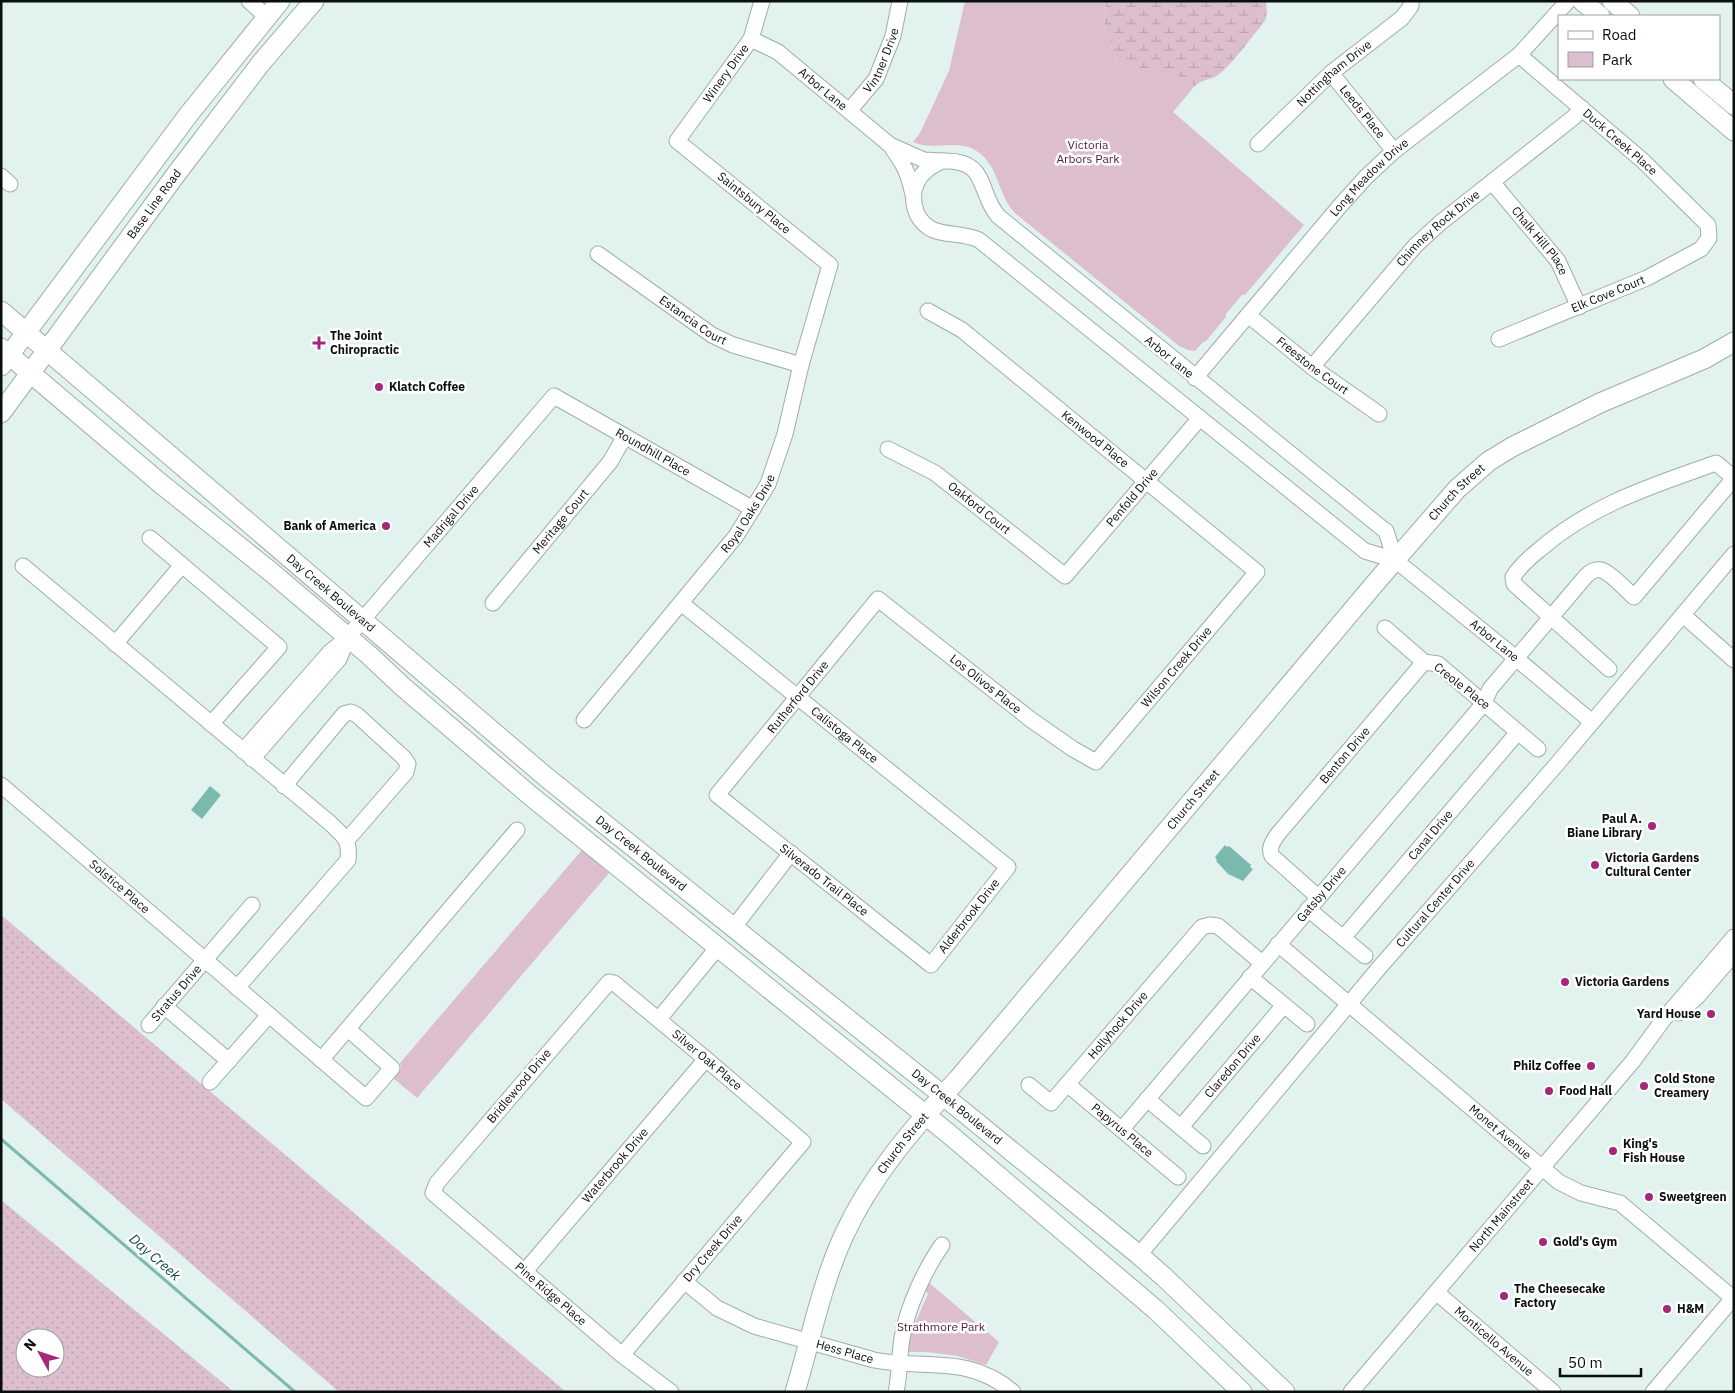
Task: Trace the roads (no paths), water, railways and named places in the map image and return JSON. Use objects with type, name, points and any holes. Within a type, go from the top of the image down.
[{"type":"main road","name":"Base Line Road","points":[[4,356],[26,332],[184,121],[280,1]]},
{"type":"main road","name":"Base Line Road","points":[[1,413],[205,136],[261,63],[314,1]]},
{"type":"main road","points":[[1582,1],[1599,15]]},
{"type":"main road","points":[[1612,1],[1629,15]]},
{"type":"main road","points":[[205,136],[199,121],[242,69],[252,36]]},
{"type":"main road","points":[[1674,80],[1734,131]]},
{"type":"main road","points":[[1704,80],[1734,104]]},
{"type":"main road","name":"Day Creek Boulevard","points":[[1,311],[546,777],[943,1095],[1138,1255],[1164,1277],[1285,1392]]},
{"type":"main road","name":"Church Street","points":[[795,1392],[831,1269],[852,1219],[865,1195],[886,1164],[1457,489],[1489,461],[1512,446],[1600,403],[1704,359],[1734,342]]},
{"type":"main road","name":"Day Creek Boulevard","points":[[4,356],[31,373],[160,483],[271,572],[532,797],[926,1115],[1156,1310],[1242,1392]]},
{"type":"street","points":[[250,1],[267,17]]},
{"type":"street","name":"Winery Drive","points":[[677,141],[751,39],[762,1]]},
{"type":"street","name":"Vintner Drive","points":[[849,111],[876,79],[892,36],[900,1]]},
{"type":"street","name":"Long Meadow Drive","points":[[1195,378],[1352,192],[1377,166],[1519,55],[1568,1]]},
{"type":"street","name":"Nottingham Drive","points":[[1258,144],[1331,73],[1402,18],[1411,3]]},
{"type":"street","name":"Arbor Lane","points":[[751,39],[778,52],[890,145],[924,160],[960,162],[969,167],[981,179],[992,210],[998,216],[1195,378],[1386,531],[1395,560]]},
{"type":"street","name":"Duck Creek Place","points":[[1519,55],[1642,160],[1708,225],[1709,238]]},
{"type":"street","name":"Leeds Place","points":[[1331,73],[1394,151]]},
{"type":"street","name":"Chimney Rock Drive","points":[[1312,367],[1415,246],[1440,223],[1574,117],[1582,108]]},
{"type":"street","name":"Saintsbury Place","points":[[677,141],[830,265]]},
{"type":"street","name":"Arbor Lane","points":[[890,145],[907,170],[915,209],[919,217],[931,229],[944,234],[966,235],[979,240],[1367,553],[1395,560],[1517,658],[1592,722]]},
{"type":"street","points":[[913,196],[922,174],[932,165],[942,161]]},
{"type":"street","name":"Chalk Hill Place","points":[[1492,182],[1558,261],[1579,307]]},
{"type":"street","name":"Elk Cove Court","points":[[1499,339],[1647,278],[1684,260],[1701,249],[1709,238]]},
{"type":"street","name":"Estancia Court","points":[[598,254],[712,335],[733,345],[801,365]]},
{"type":"street","name":"Royal Oaks Drive","points":[[584,720],[736,536],[768,484],[785,434],[801,365],[830,265]]},
{"type":"street","name":"Kenwood Place","points":[[928,311],[962,330],[1257,572]]},
{"type":"street","name":"Freestone Court","points":[[1248,316],[1312,367],[1379,414]]},
{"type":"street","name":"Madrigal Drive","points":[[248,755],[330,652],[347,638],[554,396]]},
{"type":"street","name":"Roundhill Place","points":[[554,396],[752,509]]},
{"type":"street","name":"Penfold Drive","points":[[1065,576],[1200,418]]},
{"type":"street","name":"Meritage Court","points":[[493,603],[610,462],[625,436]]},
{"type":"street","name":"Oakford Court","points":[[888,449],[934,473],[1065,576]]},
{"type":"street","points":[[1609,668],[1520,591],[1514,584],[1512,577],[1519,567],[1554,537],[1581,518],[1606,504],[1716,463],[1734,478]]},
{"type":"street","name":"Gatsby Drive","points":[[1122,1129],[1484,703],[1490,689],[1586,576],[1592,571],[1606,572],[1634,597],[1734,478]]},
{"type":"street","points":[[150,538],[279,647],[211,724]]},
{"type":"street","name":"Cultural Center Drive","points":[[1138,1255],[1385,961],[1592,722],[1734,554]]},
{"type":"street","points":[[116,644],[182,565]]},
{"type":"street","points":[[23,566],[348,840],[348,860],[237,988]]},
{"type":"street","name":"Wilson Creek Drive","points":[[1096,762],[1257,572]]},
{"type":"street","name":"Los Olivos Place","points":[[878,599],[1030,719],[1073,750],[1096,762]]},
{"type":"street","name":"Rutherford Drive","points":[[717,795],[878,599]]},
{"type":"street","name":"Calistoga Place","points":[[681,603],[1008,866]]},
{"type":"street","points":[[1683,615],[1734,660]]},
{"type":"street","name":"Creole Place","points":[[1385,628],[1424,662],[1438,664],[1538,749]]},
{"type":"street","name":"Benton Drive","points":[[1318,897],[1277,861],[1270,852],[1271,844],[1424,662]]},
{"type":"street","points":[[284,786],[344,714],[351,712],[357,716],[404,758],[408,764],[406,772],[348,840]]},
{"type":"street","name":"Canal Drive","points":[[1343,938],[1518,732]]},
{"type":"street","name":"Solstice Place","points":[[1,785],[366,1098],[392,1068],[348,1029]]},
{"type":"street","name":"Silverado Trail Place","points":[[717,795],[931,965]]},
{"type":"street","points":[[321,1060],[517,830]]},
{"type":"street","points":[[734,927],[791,854]]},
{"type":"street","name":"Alderbrook Drive","points":[[931,965],[1008,866]]},
{"type":"street","name":"Stratus Drive","points":[[149,1024],[252,905]]},
{"type":"street","points":[[1308,910],[1365,956]]},
{"type":"street","name":"Hollyhock Drive","points":[[1030,1085],[1051,1103],[1202,927],[1218,926],[1262,963]]},
{"type":"street","name":"North Mainstreet","points":[[1351,1392],[1651,1038],[1663,1020],[1734,936]]},
{"type":"street","name":"Monet Avenue","points":[[1278,944],[1559,1182],[1574,1191],[1620,1203],[1733,1298]]},
{"type":"street","points":[[659,1019],[718,947]]},
{"type":"street","name":"North Mainstreet","points":[[1651,1038],[1697,997],[1734,954]]},
{"type":"street","points":[[1250,977],[1307,1024]]},
{"type":"street","name":"Silver Oak Place","points":[[609,982],[614,983],[659,1019],[803,1142]]},
{"type":"street","name":"Bridlewood Drive","points":[[433,1193],[437,1183],[609,982]]},
{"type":"street","points":[[164,1006],[229,1061]]},
{"type":"street","name":"Claredon Drive","points":[[1181,1127],[1284,1006]]},
{"type":"street","points":[[210,1082],[269,1015]]},
{"type":"street","name":"Waterbrook Drive","points":[[525,1271],[706,1059]]},
{"type":"street","name":"Papyrus Place","points":[[1067,1084],[1178,1177]]},
{"type":"street","points":[[1147,1099],[1204,1146]]},
{"type":"street","name":"Dry Creek Drive","points":[[622,1355],[803,1142]]},
{"type":"street","name":"Pine Ridge Place","points":[[433,1193],[622,1355],[671,1392]]},
{"type":"street","points":[[896,1392],[902,1336],[908,1315],[929,1267],[942,1245]]},
{"type":"street","name":"Hess Place","points":[[684,1281],[717,1308],[740,1321],[754,1326],[874,1360],[900,1364],[927,1363],[961,1366],[988,1375],[1013,1392]]},
{"type":"street","name":"Monticello Avenue","points":[[1436,1292],[1553,1392]]},
{"type":"street","points":[[1653,1392],[1733,1298]]},
{"type":"waterway","name":"Day Creek","points":[[1,1139],[295,1392]]},
{"type":"place","name":"The Joint Chiropractic","points":[[319,343]]},
{"type":"place","name":"Klatch Coffee","points":[[379,387]]},
{"type":"place","name":"Bank of America","points":[[386,526]]},
{"type":"place","name":"Paul A. Biane Library","points":[[1652,826]]},
{"type":"place","name":"Victoria Gardens Cultural Center","points":[[1595,865]]},
{"type":"place","name":"Victoria Gardens","points":[[1565,982]]},
{"type":"place","name":"Yard House","points":[[1711,1014]]},
{"type":"place","name":"Philz Coffee","points":[[1591,1066]]},
{"type":"place","name":"Cold Stone Creamery","points":[[1644,1086]]},
{"type":"place","name":"Food Hall","points":[[1549,1091]]},
{"type":"place","name":"King's Fish House","points":[[1613,1151]]},
{"type":"place","name":"Sweetgreen","points":[[1649,1197]]},
{"type":"place","name":"Gold's Gym","points":[[1543,1242]]},
{"type":"place","name":"The Cheesecake Factory","points":[[1504,1296]]},
{"type":"place","name":"H&M","points":[[1667,1309]]},
{"type":"park label","name":"Victoria Arbors Park","points":[[1088,152]]},
{"type":"park label","name":"Strathmore Park","points":[[941,1327]]}]
